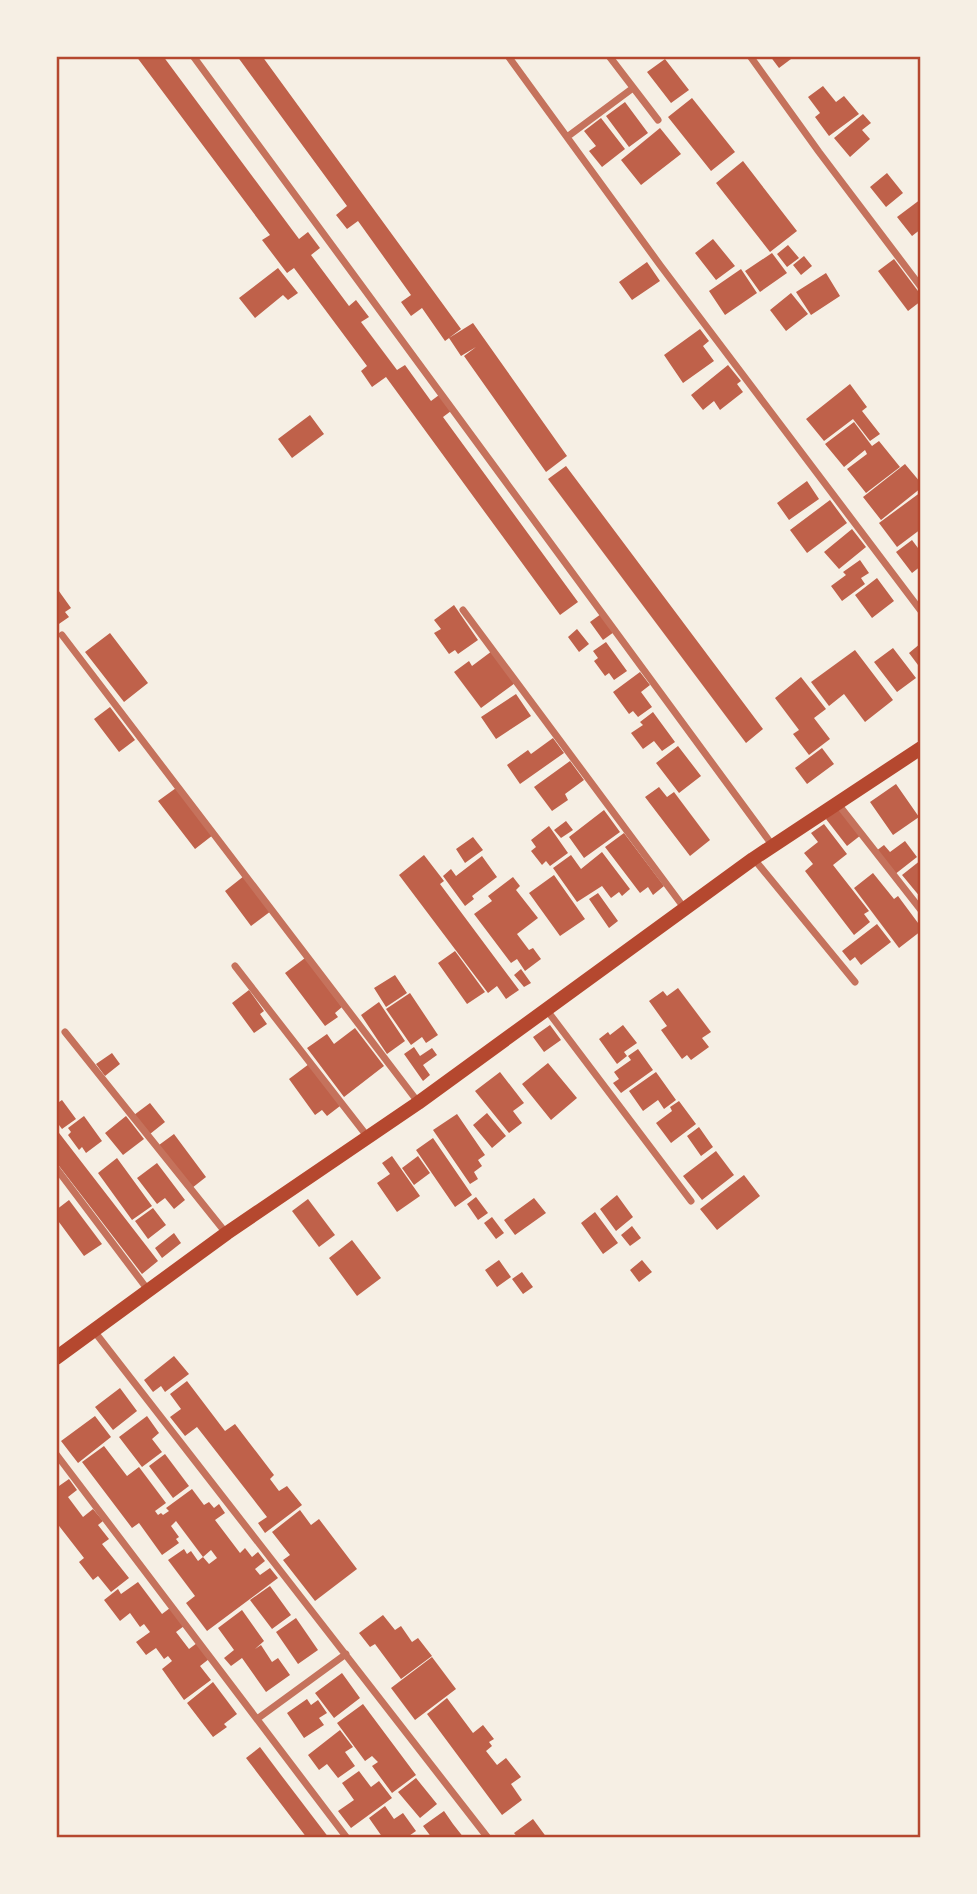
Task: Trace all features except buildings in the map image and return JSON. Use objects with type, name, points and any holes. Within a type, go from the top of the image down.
[{"type":"main road","points":[[56,1358],[227,1233],[418,1103],[753,859],[919,753]]},
{"type":"street","points":[[193,56],[774,846]]},
{"type":"street","points":[[508,56],[660,265],[921,611]]},
{"type":"street","points":[[610,56],[658,120]]},
{"type":"street","points":[[750,56],[921,287]]},
{"type":"street","points":[[567,137],[633,88]]},
{"type":"street","points":[[464,610],[685,909]]},
{"type":"street","points":[[62,635],[418,1103]]},
{"type":"street","points":[[838,804],[921,910]]},
{"type":"street","points":[[753,859],[855,982]]},
{"type":"street","points":[[235,966],[367,1136]]},
{"type":"street","points":[[546,1009],[691,1201]]},
{"type":"street","points":[[65,1032],[227,1233]]},
{"type":"street","points":[[56,1168],[148,1291]]},
{"type":"street","points":[[94,1331],[487,1838]]},
{"type":"street","points":[[56,1454],[347,1838]]},
{"type":"street","points":[[257,1719],[346,1654]]}]
